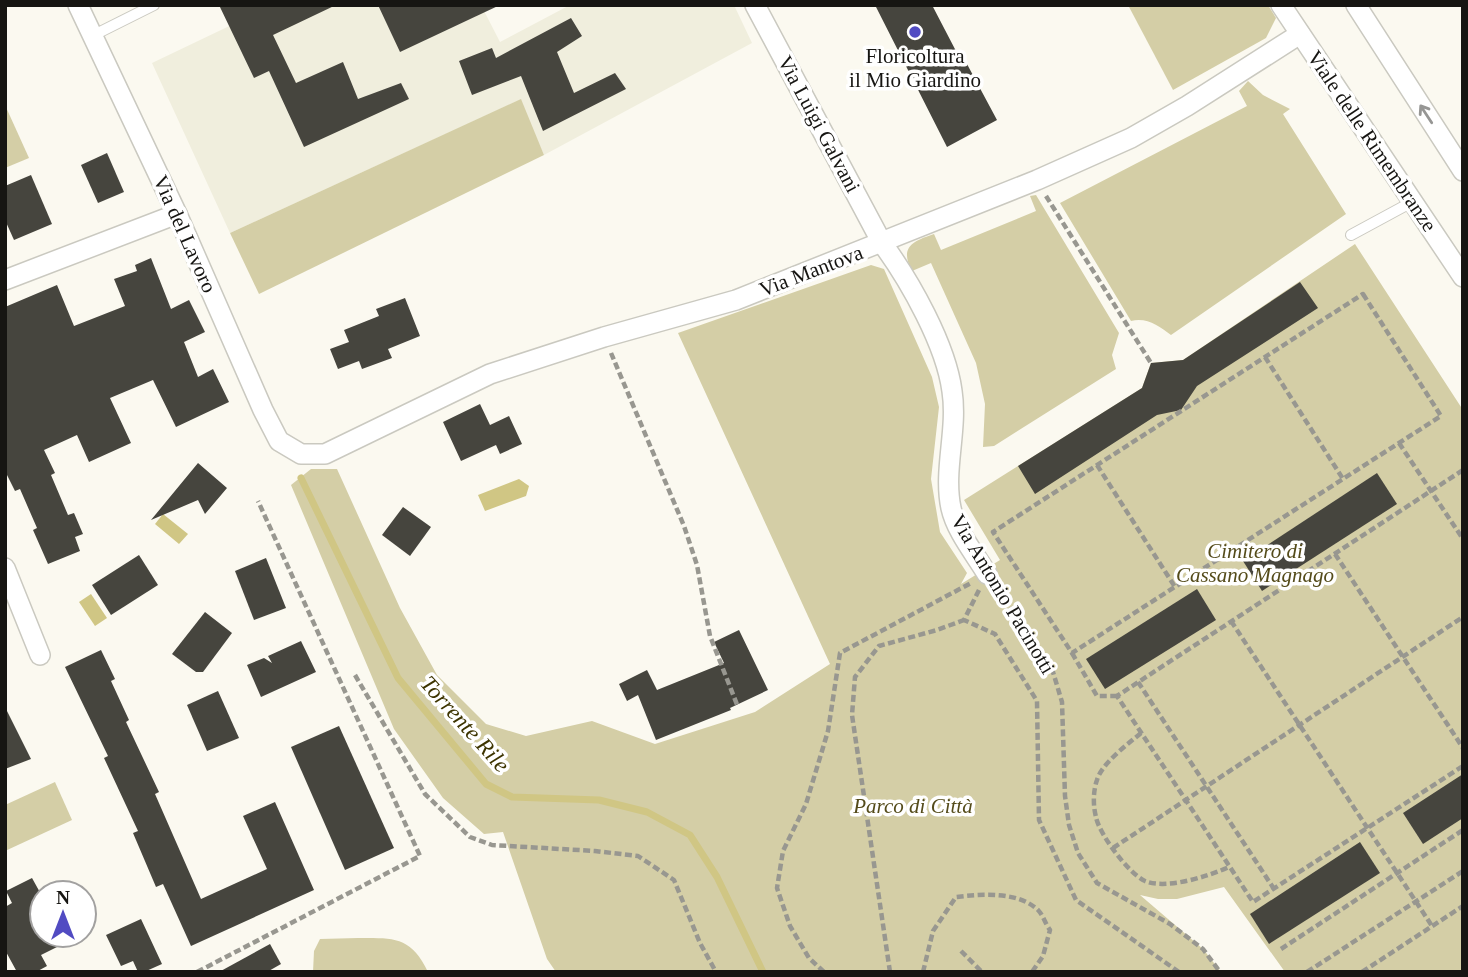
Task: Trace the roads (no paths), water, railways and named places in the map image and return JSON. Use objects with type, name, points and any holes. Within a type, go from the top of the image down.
[{"type":"street","name":"Via del Lavoro","points":[[78,5],[177,214],[263,410],[279,441],[301,454]]},
{"type":"street","name":"Via Luigi Galvani","points":[[755,5],[882,243]]},
{"type":"street","name":"Viale delle Rimembranze","points":[[1281,5],[1463,277]]},
{"type":"street","points":[[1356,5],[1463,171]]},
{"type":"street","name":"Via Mantova","points":[[301,454],[325,454],[490,374],[604,337],[736,300],[1037,180],[1153,125],[1300,34]]},
{"type":"street","points":[[5,280],[177,214]]},
{"type":"street","name":"Via Antonio Pacinotti","points":[[882,243],[899,266],[923,313],[950,378],[953,394],[951,508],[987,574]]},
{"type":"street","points":[[5,568],[40,655]]},
{"type":"lane","points":[[92,36],[154,5]]},
{"type":"lane","points":[[1351,235],[1412,202]]},
{"type":"waterway","name":"Torrente Rile","points":[[301,478],[398,678],[486,784],[512,797],[599,800],[647,812],[690,835],[717,877],[763,972]]},
{"type":"place","name":"Floricoltura il Mio Giardino","points":[[915,32]]},
{"type":"park label","name":"Cimitero di Cassano Magnago","points":[[1255,563]]},
{"type":"park label","name":"Parco di Città","points":[[913,806]]}]
